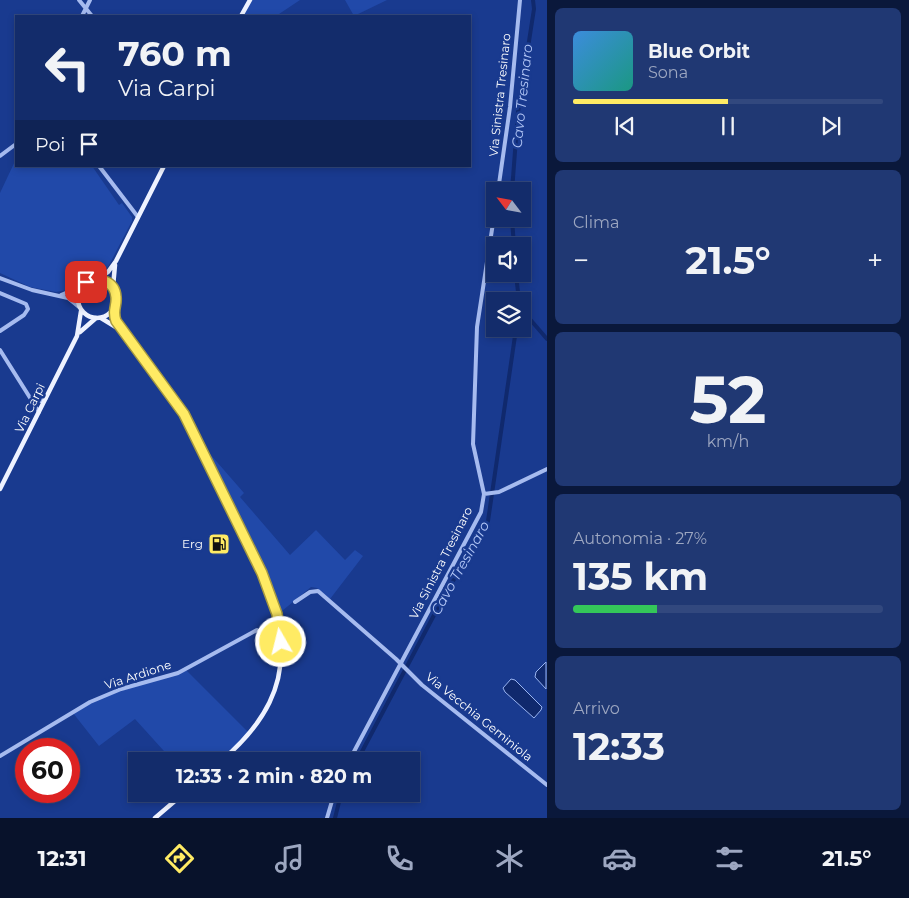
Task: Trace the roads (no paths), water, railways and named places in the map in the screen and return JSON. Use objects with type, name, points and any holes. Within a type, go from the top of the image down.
[{"type":"main road","points":[[242,15],[250,0]]},
{"type":"main road","points":[[82,286],[108,272],[116,261],[163,167]]},
{"type":"main road","points":[[116,261],[112,277],[116,298],[113,309],[122,331],[184,414],[259,566],[277,614],[282,655],[275,691],[259,722],[231,752]]},
{"type":"main road","points":[[96,279],[106,281],[113,288]]},
{"type":"main road","name":"Via Carpi","points":[[77,336],[80,309],[77,298],[82,286]]},
{"type":"main road","points":[[80,309],[88,316],[98,318],[122,331]]},
{"type":"main road","name":"Via Carpi","points":[[0,489],[77,336],[85,326],[113,309]]},
{"type":"main road","points":[[155,818],[174,802]]},
{"type":"street","points":[[79,0],[91,15]]},
{"type":"street","points":[[83,15],[90,0]]},
{"type":"street","name":"Via Sinistra Tresinaro","points":[[499,182],[510,107],[520,0]]},
{"type":"street","points":[[0,156],[15,145]]},
{"type":"street","points":[[99,167],[138,217]]},
{"type":"street","name":"Via Sinistra Tresinaro","points":[[354,752],[481,512],[484,494],[473,444],[477,327],[492,228]]},
{"type":"street","points":[[0,278],[24,288],[68,298],[80,309]]},
{"type":"street","points":[[58,296],[73,292],[82,286]]},
{"type":"street","points":[[0,293],[26,304],[28,308],[24,315],[0,331]]},
{"type":"street","points":[[0,350],[39,412]]},
{"type":"street","points":[[33,401],[41,401],[46,398]]},
{"type":"street","points":[[484,494],[492,493],[546,469]]},
{"type":"street","points":[[295,602],[310,592],[318,591],[401,664]]},
{"type":"street","name":"Via Ardione","points":[[0,756],[90,702],[121,689],[178,673],[257,630]]},
{"type":"street","name":"Via Vecchia Geminiola","points":[[401,664],[408,672],[546,785]]},
{"type":"street","points":[[327,818],[332,802]]},
{"type":"waterway","name":"Cavo Tresinaro","points":[[513,182],[518,112],[534,9],[533,0]]},
{"type":"waterway","name":"Cavo Tresinaro","points":[[513,228],[513,237]]},
{"type":"waterway","name":"Cavo Tresinaro","points":[[517,282],[518,292]]},
{"type":"waterway","points":[[531,320],[547,339]]},
{"type":"waterway","name":"Cavo Tresinaro","points":[[362,752],[442,600],[488,521],[515,337]]},
{"type":"waterway","name":"Cavo Tresinaro","points":[[335,818],[339,802]]},
{"type":"place","name":"Erg","points":[[219,544]]}]
